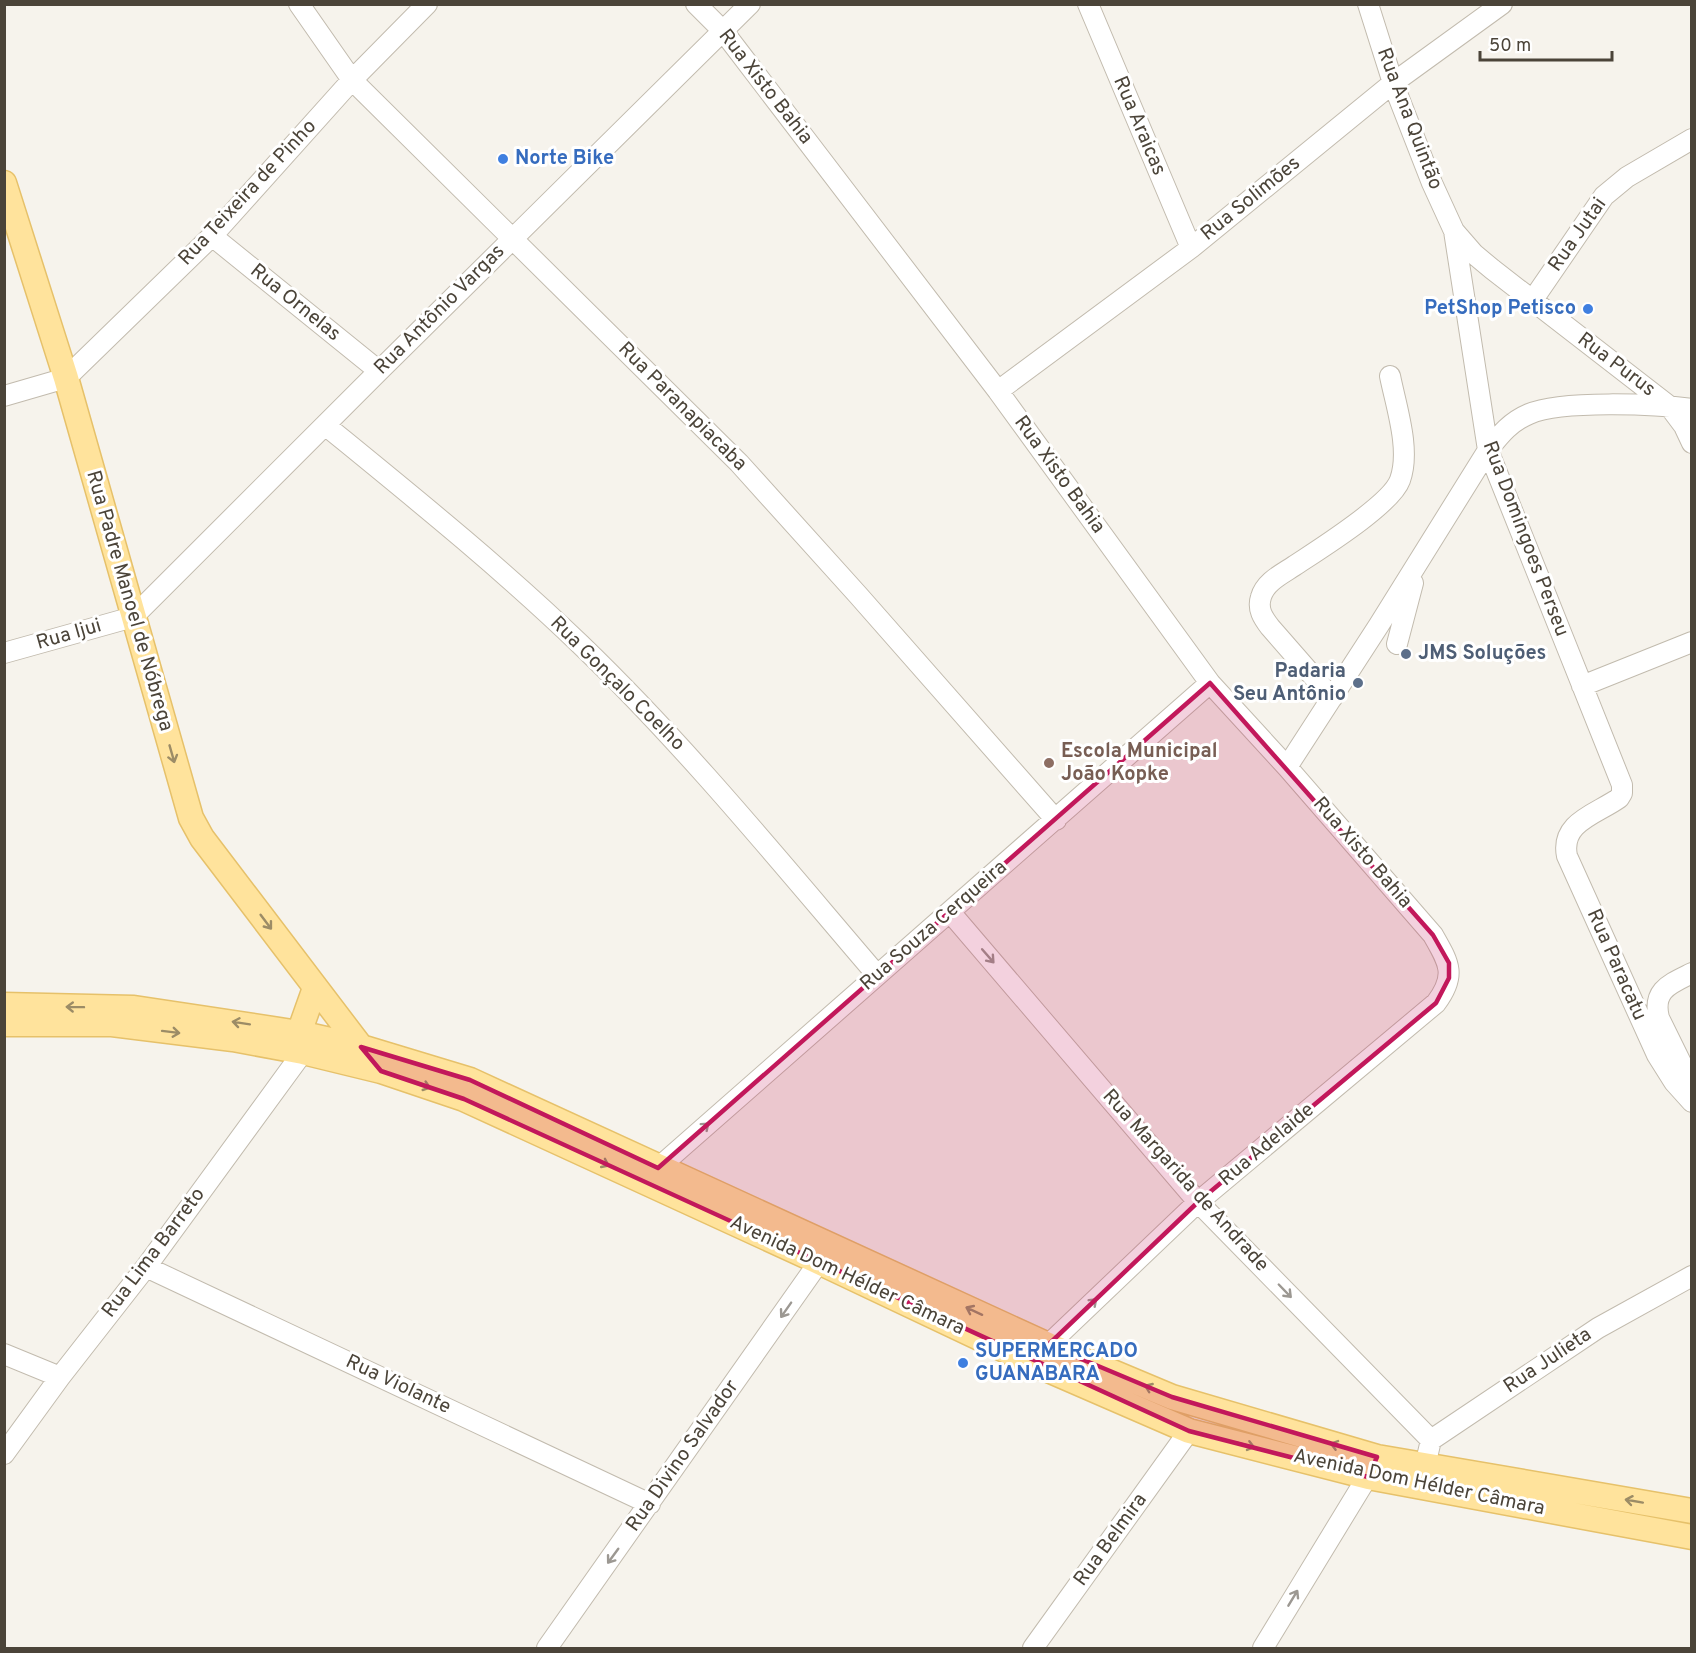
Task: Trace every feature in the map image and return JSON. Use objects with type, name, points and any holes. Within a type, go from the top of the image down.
[{"type":"main road","name":"Rua Padre Manoel de Nóbrega","points":[[4,183],[66,378],[192,818],[202,838],[381,1071]]},
{"type":"main road","points":[[301,1042],[315,988]]},
{"type":"main road","name":"Avenida Dom Hélder Câmara","points":[[4,1005],[134,1008],[301,1042],[464,1099],[1030,1362],[1189,1431],[1372,1467],[1692,1537]]},
{"type":"main road","name":"Avenida Dom Hélder Câmara","points":[[4,1024],[112,1024],[233,1039],[361,1047],[470,1080],[1048,1345],[1172,1397],[1372,1467],[1426,1466],[1692,1511]]},
{"type":"street","name":"Rua Paranapiacaba","points":[[299,4],[352,80],[739,463],[1056,820]]},
{"type":"street","name":"Rua Teixeira de Pinho","points":[[66,378],[212,236],[352,80],[427,4]]},
{"type":"street","name":"Rua Xisto Bahia","points":[[696,4],[723,31],[998,391],[1210,683],[1287,767],[1433,935]]},
{"type":"street","name":"Rua Antônio Vargas","points":[[133,617],[750,4]]},
{"type":"street","name":"Rua Araicas","points":[[1088,4],[1191,248]]},
{"type":"street","name":"Rua Ana Quintão","points":[[1368,4],[1393,83],[1432,183],[1454,231]]},
{"type":"street","name":"Rua Solimões","points":[[998,391],[1191,248],[1393,83],[1502,4]]},
{"type":"street","name":"Rua Jutai","points":[[1532,301],[1604,196],[1627,177],[1692,139]]},
{"type":"street","name":"Rua Purus","points":[[1454,231],[1474,254],[1532,301],[1669,405]]},
{"type":"street","name":"Rua Domingoes Perseu","points":[[1454,231],[1488,450],[1622,785],[1619,798],[1578,823]]},
{"type":"street","name":"Rua Ornelas","points":[[212,236],[379,371]]},
{"type":"street","points":[[1332,698],[1262,615],[1260,599],[1272,581],[1340,536],[1392,494],[1400,482],[1405,454],[1390,376]]},
{"type":"street","points":[[4,396],[66,378]]},
{"type":"street","points":[[1669,405],[1684,426],[1692,443]]},
{"type":"street","points":[[1287,767],[1488,450],[1506,427],[1529,414],[1551,408],[1669,405],[1692,409]]},
{"type":"street","name":"Rua Gonçalo Coelho","points":[[325,424],[460,536],[580,644],[690,757],[877,975]]},
{"type":"street","points":[[1397,644],[1420,560]]},
{"type":"street","name":"Rua Ijui","points":[[4,653],[133,617]]},
{"type":"street","points":[[1582,686],[1692,642]]},
{"type":"street","name":"Rua Souza Cerqueira","points":[[658,1168],[1210,683]]},
{"type":"street","name":"Rua Paracatu","points":[[1578,823],[1565,840],[1567,856],[1657,1055],[1674,1082],[1692,1102]]},
{"type":"street","name":"Rua Margarida de Andrade","points":[[950,912],[1198,1202],[1431,1440]]},
{"type":"street","name":"Rua Adelaide","points":[[1048,1345],[1198,1202],[1436,1003],[1446,989],[1449,963],[1433,935]]},
{"type":"street","name":"Rua Paracatu","points":[[1692,973],[1669,985],[1657,999],[1659,1018],[1692,1084]]},
{"type":"street","name":"Rua Lima Barreto","points":[[4,1454],[60,1377],[146,1267],[301,1042]]},
{"type":"street","name":"Rua Divino Salvador","points":[[547,1648],[819,1262]]},
{"type":"street","name":"Rua Violante","points":[[146,1267],[650,1504]]},
{"type":"street","name":"Rua Julieta","points":[[1431,1440],[1598,1328],[1692,1276]]},
{"type":"street","points":[[4,1354],[60,1377]]},
{"type":"street","name":"Rua Belmira","points":[[1033,1648],[1189,1431]]},
{"type":"street","points":[[1426,1466],[1431,1440]]},
{"type":"street","points":[[1263,1648],[1372,1467]]},
{"type":"highlighted area","points":[[1210,683],[1433,935],[1449,963],[1449,978],[1436,1003],[1198,1202],[1048,1345],[1172,1397],[1377,1457],[1368,1477],[1189,1431],[464,1099],[381,1071],[361,1047],[470,1080],[658,1168]]},
{"type":"place","name":"Norte Bike","points":[[503,159]]},
{"type":"place","name":"PetShop Petisco","points":[[1588,309]]},
{"type":"place","name":"JMS Soluções","points":[[1406,654]]},
{"type":"place","name":"Padaria Seu Antônio","points":[[1358,683]]},
{"type":"place","name":"Escola Municipal João Kopke","points":[[1049,763]]},
{"type":"place","name":"SUPERMERCADO GUANABARA","points":[[963,1363]]}]
